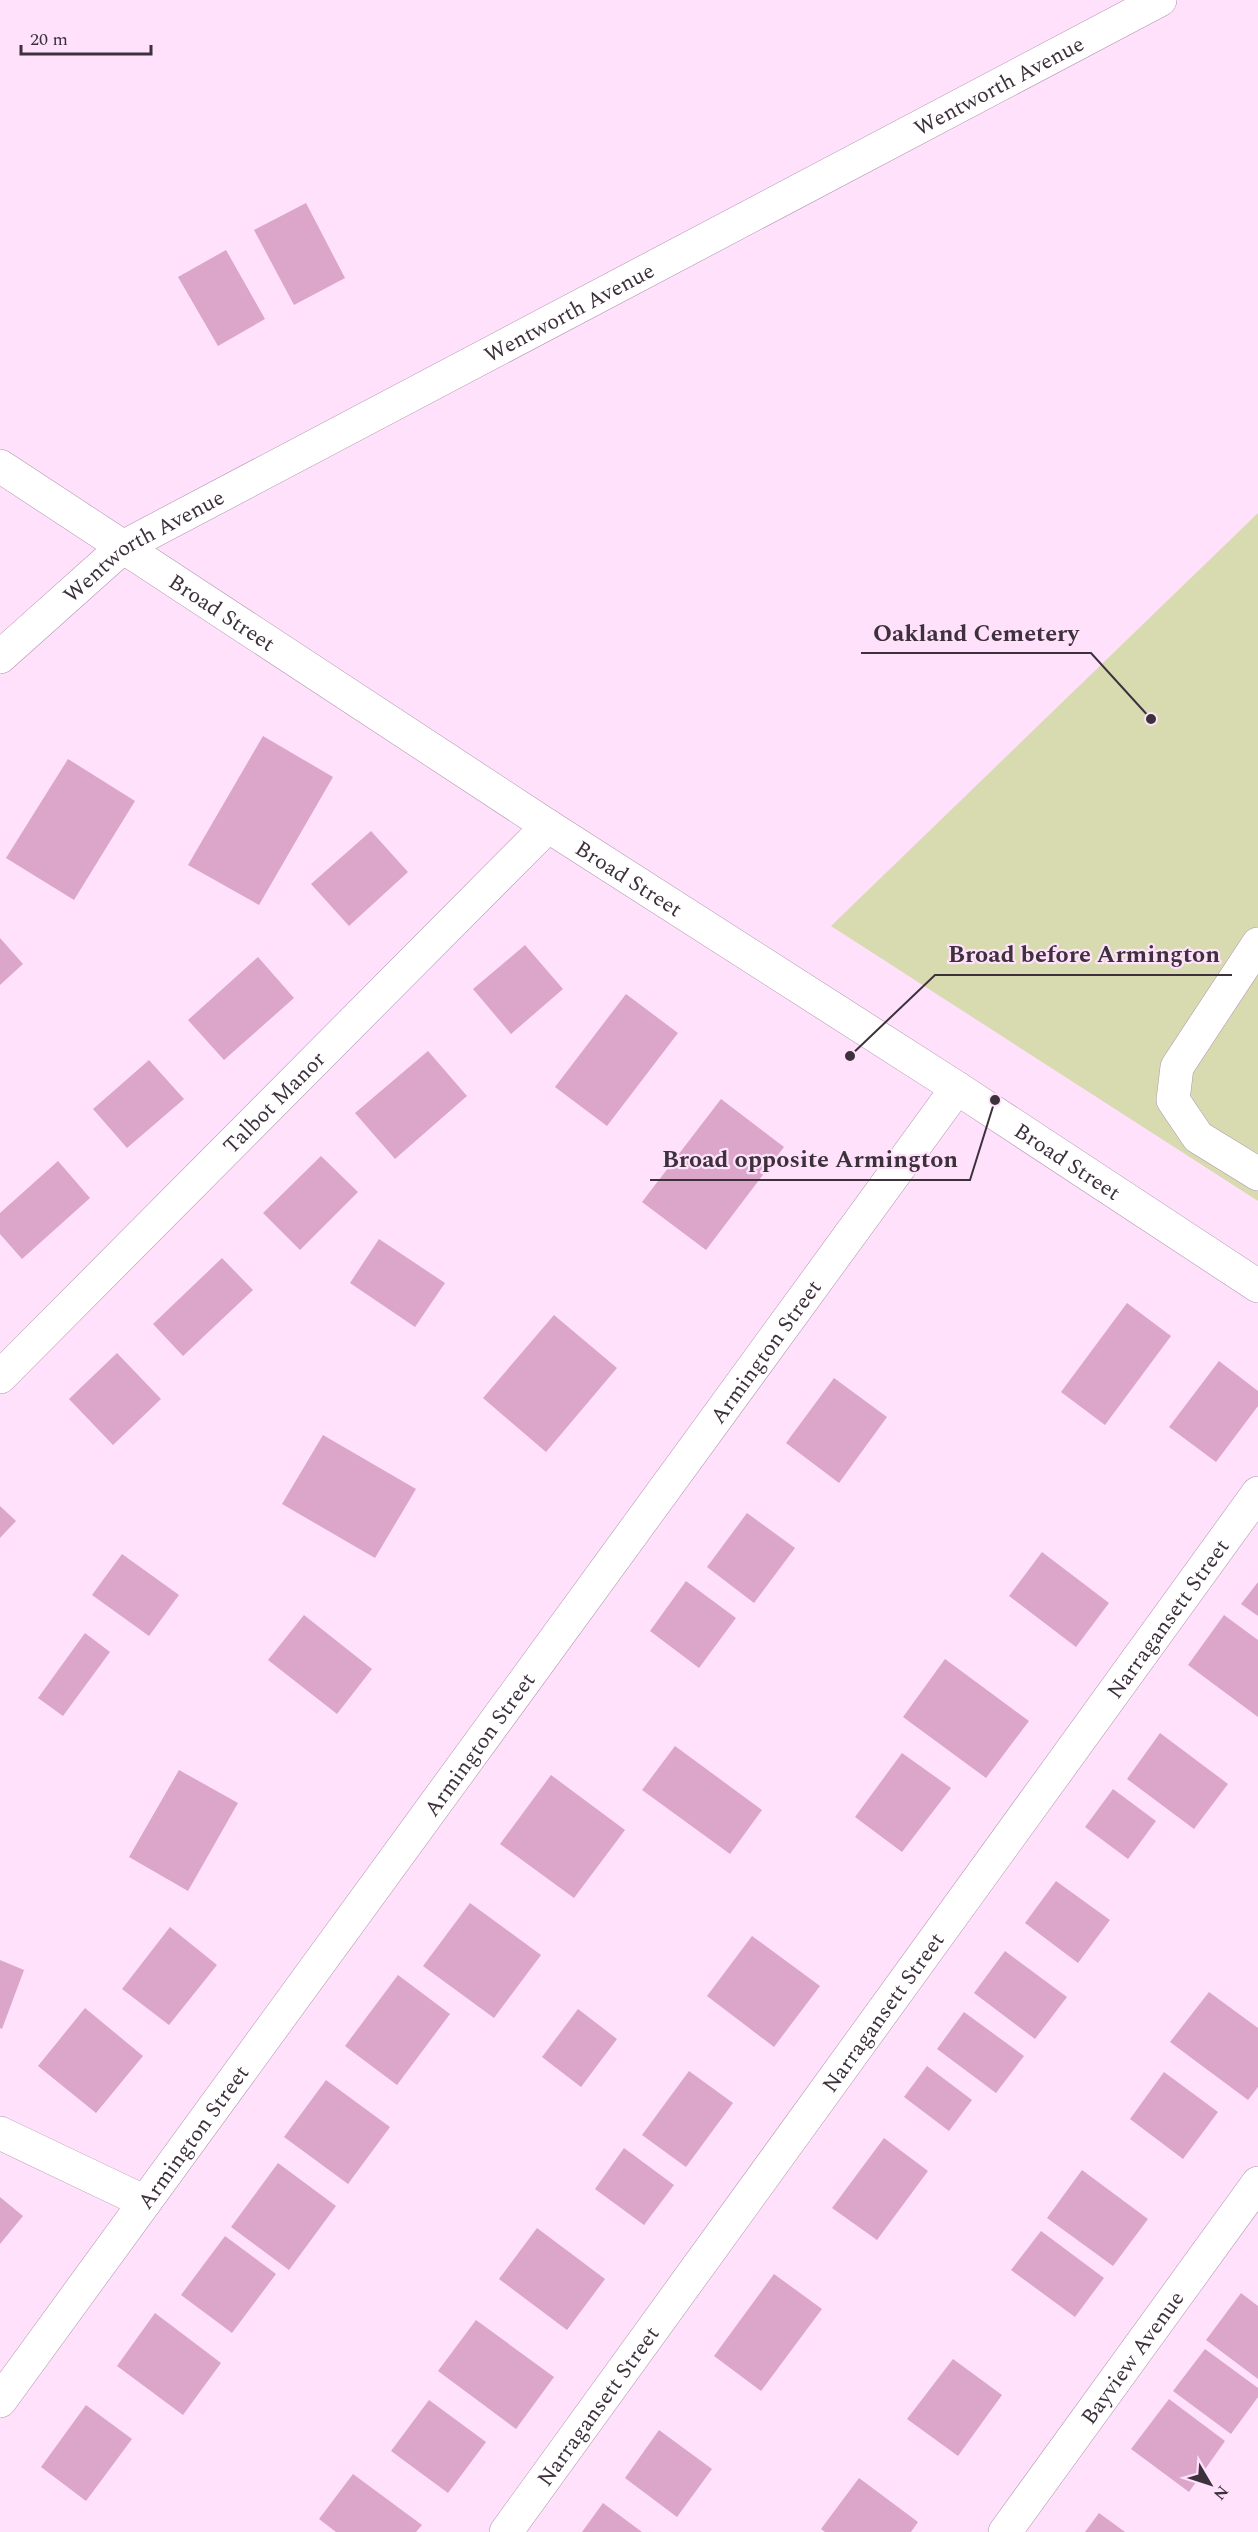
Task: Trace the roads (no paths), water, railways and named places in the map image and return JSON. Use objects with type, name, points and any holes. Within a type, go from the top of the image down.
[{"type":"street","name":"Wentworth Avenue","points":[[0,657],[123,547],[1160,0]]},
{"type":"street","name":"Broad Street","points":[[0,466],[548,826],[957,1088],[1258,1286]]},
{"type":"street","name":"Talbot Manor","points":[[0,1377],[548,826]]},
{"type":"street","points":[[1258,944],[1177,1068],[1173,1100],[1198,1137],[1258,1174]]},
{"type":"street","name":"Armington Street","points":[[0,2401],[957,1088]]},
{"type":"street","name":"Narragansett Street","points":[[506,2532],[1258,1493]]},
{"type":"street","points":[[0,2133],[145,2202]]},
{"type":"street","name":"Bayview Avenue","points":[[1005,2532],[1258,2183]]},
{"type":"place","name":"Oakland Cemetery","points":[[1151,719]]},
{"type":"place","name":"Broad before Armington","points":[[850,1056]]},
{"type":"place","name":"Broad opposite Armington","points":[[995,1100]]}]
